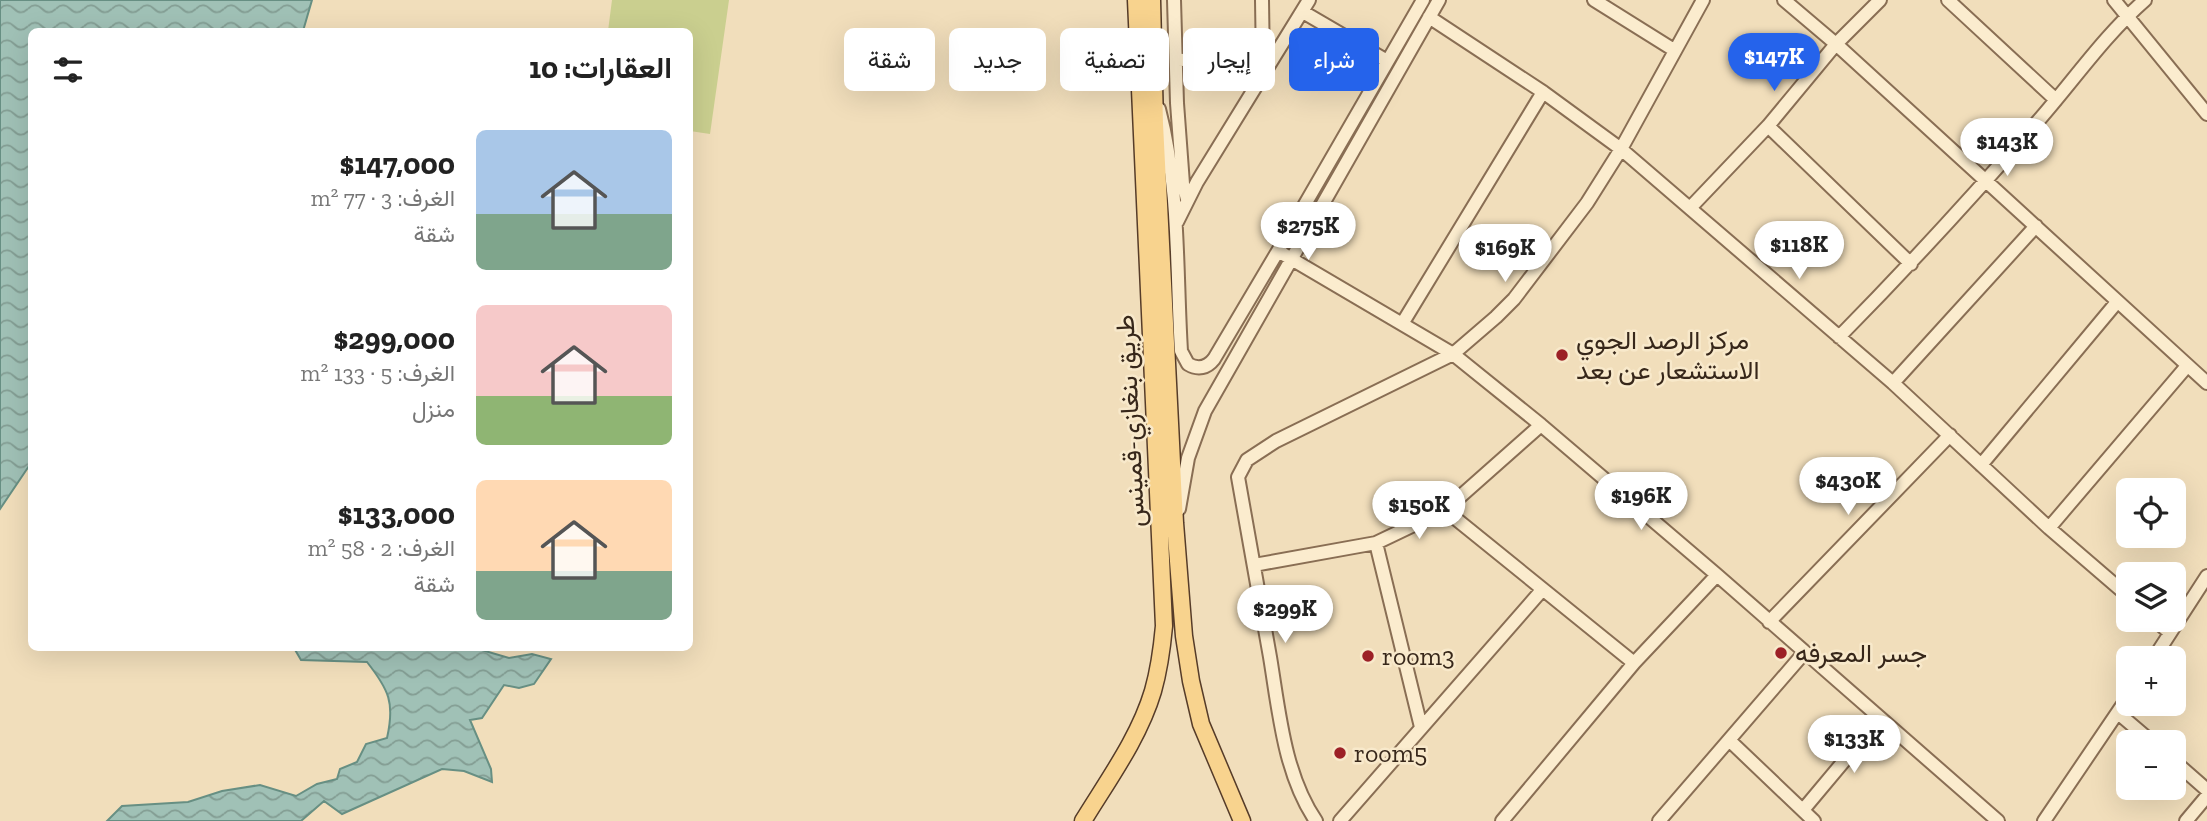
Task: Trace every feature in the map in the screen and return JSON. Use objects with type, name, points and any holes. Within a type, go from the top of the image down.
[{"type":"main road","name":"طريق بنغازي-قمينس","points":[[1083,821],[1141,722],[1153,692],[1164,626],[1136,0]]},
{"type":"main road","points":[[1152,0],[1154,94],[1179,583],[1191,681],[1201,724],[1242,821]]},
{"type":"street","points":[[1174,0],[1179,130],[1183,184],[1187,199]]},
{"type":"street","points":[[1262,0],[1262,28]]},
{"type":"street","points":[[1154,94],[1168,151],[1176,222],[1181,351],[1184,360],[1192,366],[1207,366],[1214,359],[1278,251],[1423,0]]},
{"type":"street","points":[[1175,523],[1188,458],[1205,411],[1439,0]]},
{"type":"street","points":[[1594,0],[1674,50]]},
{"type":"street","points":[[1316,821],[1298,787],[1283,734],[1238,477],[1247,460],[1293,432],[1452,354],[1514,299],[1587,203],[1621,149],[1703,0]]},
{"type":"street","points":[[1784,0],[1836,44],[2207,383]]},
{"type":"street","points":[[1690,208],[1768,126],[1836,44],[1880,0]]},
{"type":"street","points":[[1948,0],[2056,100]]},
{"type":"street","points":[[2114,0],[2205,108]]},
{"type":"street","points":[[1839,337],[1912,264],[2128,16],[2145,0]]},
{"type":"street","points":[[1275,56],[1306,6],[1387,61]]},
{"type":"street","points":[[1429,17],[1543,92],[1621,149],[1893,383],[2049,528],[2116,586]]},
{"type":"street","points":[[1176,60],[1183,60]]},
{"type":"street","points":[[1176,222],[1187,199],[1254,91]]},
{"type":"street","points":[[1402,324],[1543,92]]},
{"type":"street","points":[[1768,126],[1912,264]]},
{"type":"street","points":[[1893,383],[2036,226]]},
{"type":"street","points":[[1278,251],[1452,354],[1541,425],[1717,575],[1998,821]]},
{"type":"street","points":[[1981,466],[2116,302]]},
{"type":"street","points":[[2049,528],[2187,366]]},
{"type":"street","points":[[1254,565],[1376,543],[1445,510],[1541,425]]},
{"type":"street","points":[[1769,622],[1950,435]]},
{"type":"street","points":[[1445,510],[1634,663]]},
{"type":"street","points":[[1376,543],[1421,727]]},
{"type":"street","points":[[1502,821],[1634,663],[1717,575]]},
{"type":"street","points":[[2162,646],[2207,576]]},
{"type":"street","points":[[1340,821],[1542,590]]},
{"type":"street","points":[[1658,821],[1804,653]]},
{"type":"street","points":[[2045,821],[2116,716]]},
{"type":"street","points":[[2122,716],[2138,730]]},
{"type":"street","points":[[1803,810],[1880,718]]},
{"type":"street","points":[[1729,740],[1814,821]]},
{"type":"street","points":[[2186,772],[2207,790]]},
{"type":"street","points":[[2186,821],[2207,796]]},
{"type":"green space","points":[[612,0],[729,0],[710,134],[693,131],[693,28],[608,28]]},
{"type":"water","points":[[0,0],[312,0],[304,28],[28,28],[28,467],[0,509]]},
{"type":"water","points":[[296,651],[485,651],[509,658],[532,654],[551,659],[534,684],[519,688],[504,685],[482,718],[470,720],[491,769],[492,782],[464,771],[442,769],[342,814],[324,801],[301,821],[107,821],[122,806],[188,802],[222,791],[260,785],[296,796],[317,784],[337,779],[340,769],[357,762],[366,744],[387,738],[390,715],[388,697],[381,681],[367,662],[301,660]]},
{"type":"place","name":"مركز الرصد الجوي الاستشعار عن بعد","points":[[1562,355]]},
{"type":"place","name":"جسر المعرفه","points":[[1781,653]]},
{"type":"place","name":"room3","points":[[1368,656]]},
{"type":"place","name":"room5","points":[[1340,753]]}]
